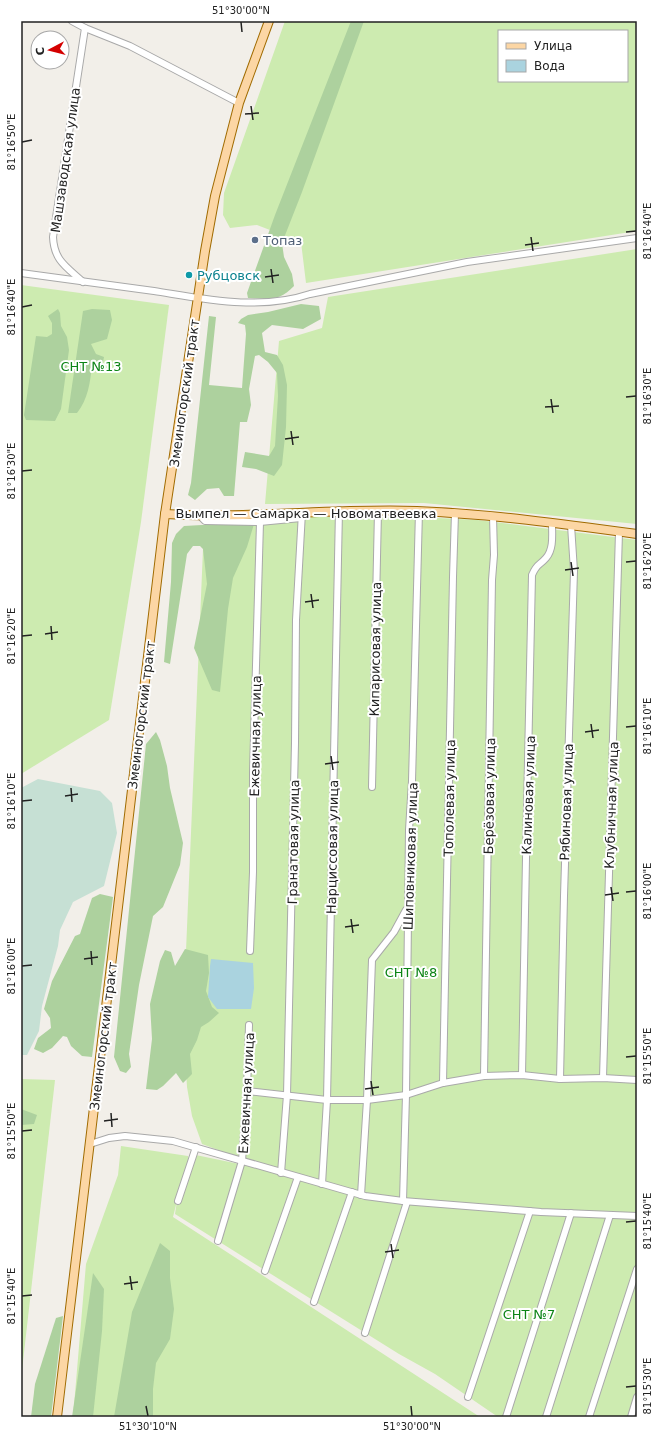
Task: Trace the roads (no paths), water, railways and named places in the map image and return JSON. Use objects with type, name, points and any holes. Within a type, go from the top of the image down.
[{"type":"main road","name":"Змеиногорский тракт","points":[[57,1417],[165,514],[205,251],[215,196],[239,103],[269,21]]},
{"type":"main road","name":"Вымпел — Самарка — Новоматвеевка","points":[[165,514],[200,516],[302,515],[339,510],[419,511],[493,516],[637,534]]},
{"type":"street","points":[[72,21],[85,28],[130,46],[239,103]]},
{"type":"street","name":"Машзаводская улица","points":[[83,282],[58,258],[54,249],[53,237],[85,28]]},
{"type":"street","points":[[21,273],[198,298],[252,303],[284,300],[467,262],[637,238]]},
{"type":"street","name":"Нарциссовая улица","points":[[322,1184],[326,1100],[339,510]]},
{"type":"street","name":"Кипарисовая улица","points":[[372,787],[378,511]]},
{"type":"street","name":"Шиповниковая улица","points":[[364,1333],[405,1202],[407,908],[419,511]]},
{"type":"street","name":"Тополевая улица","points":[[443,1083],[455,513]]},
{"type":"street","points":[[200,516],[205,521],[260,522],[302,515]]},
{"type":"street","name":"Гранатовая улица","points":[[281,1173],[287,1095],[295,743],[296,620],[302,515]]},
{"type":"street","name":"Берёзовая улица","points":[[484,1076],[492,587],[494,555],[493,516]]},
{"type":"street","name":"Ежевичная улица","points":[[250,951],[260,522]]},
{"type":"street","name":"Калиновая улица","points":[[522,1075],[524,904],[530,732],[532,575],[536,566],[547,557],[553,543],[552,523]]},
{"type":"street","name":"Рябиновая улица","points":[[560,1079],[565,849],[574,570],[572,525]]},
{"type":"street","name":"Клубничная улица","points":[[603,1078],[619,532]]},
{"type":"street","points":[[361,1195],[367,1100],[372,960],[394,932],[407,908]]},
{"type":"street","name":"Ежевичная улица","points":[[218,1241],[242,1161],[247,1091],[249,1025]]},
{"type":"street","points":[[247,1091],[326,1100],[367,1100],[406,1095],[443,1083],[484,1076],[522,1075],[560,1079],[603,1078],[637,1080]]},
{"type":"street","points":[[90,1144],[109,1138],[125,1136],[173,1141],[361,1195],[405,1202],[530,1211],[637,1216]]},
{"type":"street","points":[[178,1201],[196,1147]]},
{"type":"street","points":[[265,1271],[298,1177]]},
{"type":"street","points":[[314,1302],[352,1192]]},
{"type":"street","points":[[468,1397],[530,1211]]},
{"type":"street","points":[[506,1417],[571,1213]]},
{"type":"street","points":[[546,1417],[610,1215]]},
{"type":"street","points":[[589,1417],[637,1270]]},
{"type":"street","points":[[631,1417],[637,1397]]},
{"type":"water","points":[[211,959],[253,963],[254,988],[251,1009],[217,1009],[208,997]]},
{"type":"place","name":"Топаз","points":[[255,240]]},
{"type":"place","name":"Рубцовск","points":[[189,275]]},
{"type":"park label","name":"СНТ №13","points":[[91,366]]},
{"type":"park label","name":"СНТ №8","points":[[411,972]]},
{"type":"park label","name":"СНТ №7","points":[[529,1314]]}]
